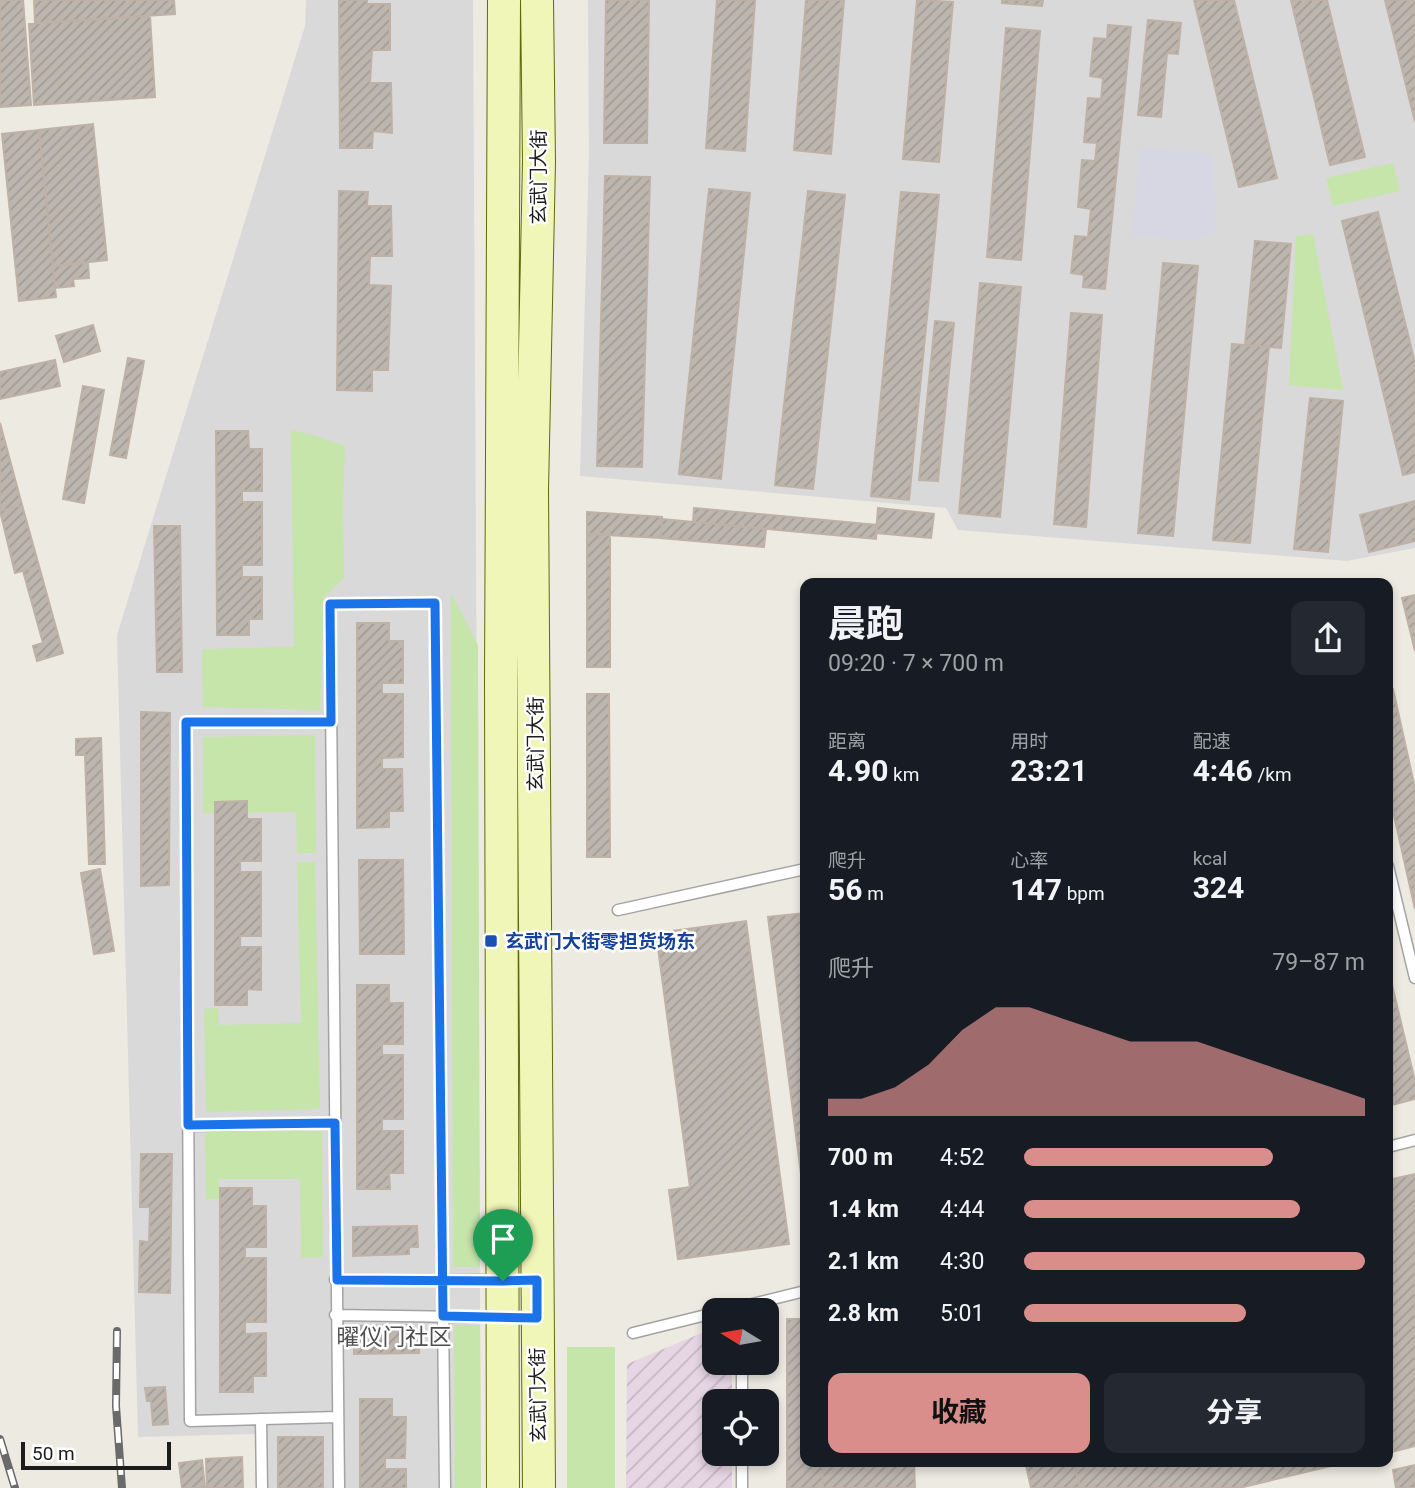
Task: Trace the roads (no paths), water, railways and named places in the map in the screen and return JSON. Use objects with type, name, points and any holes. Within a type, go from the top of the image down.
[{"type":"main road","name":"玄武门大街","points":[[503,1488],[501,684],[504,0]]},
{"type":"main road","name":"玄武门大街","points":[[537,0],[539,162],[532,490],[539,1488]]},
{"type":"lane","points":[[339,1488],[330,604],[435,603],[444,1488]]},
{"type":"lane","points":[[331,722],[186,722],[190,1421],[338,1417]]},
{"type":"lane","points":[[618,910],[800,870]]},
{"type":"lane","points":[[1393,887],[1415,978]]},
{"type":"lane","points":[[188,1125],[335,1123]]},
{"type":"lane","points":[[1393,1146],[1415,1140]]},
{"type":"lane","points":[[336,1280],[537,1280]]},
{"type":"lane","points":[[779,1299],[800,1292]]},
{"type":"lane","points":[[336,1315],[537,1318]]},
{"type":"lane","points":[[633,1333],[702,1316]]},
{"type":"lane","points":[[261,1419],[262,1488]]},
{"type":"lane","points":[[742,1466],[742,1488]]},
{"type":"railway","points":[[117,1331],[116,1406],[122,1488]]},
{"type":"railway","points":[[0,1439],[15,1488]]},
{"type":"place","name":"玄武门大街零担货场东","points":[[491,941]]},
{"type":"district","name":"曜仪门社区","points":[[394,1337]]}]
